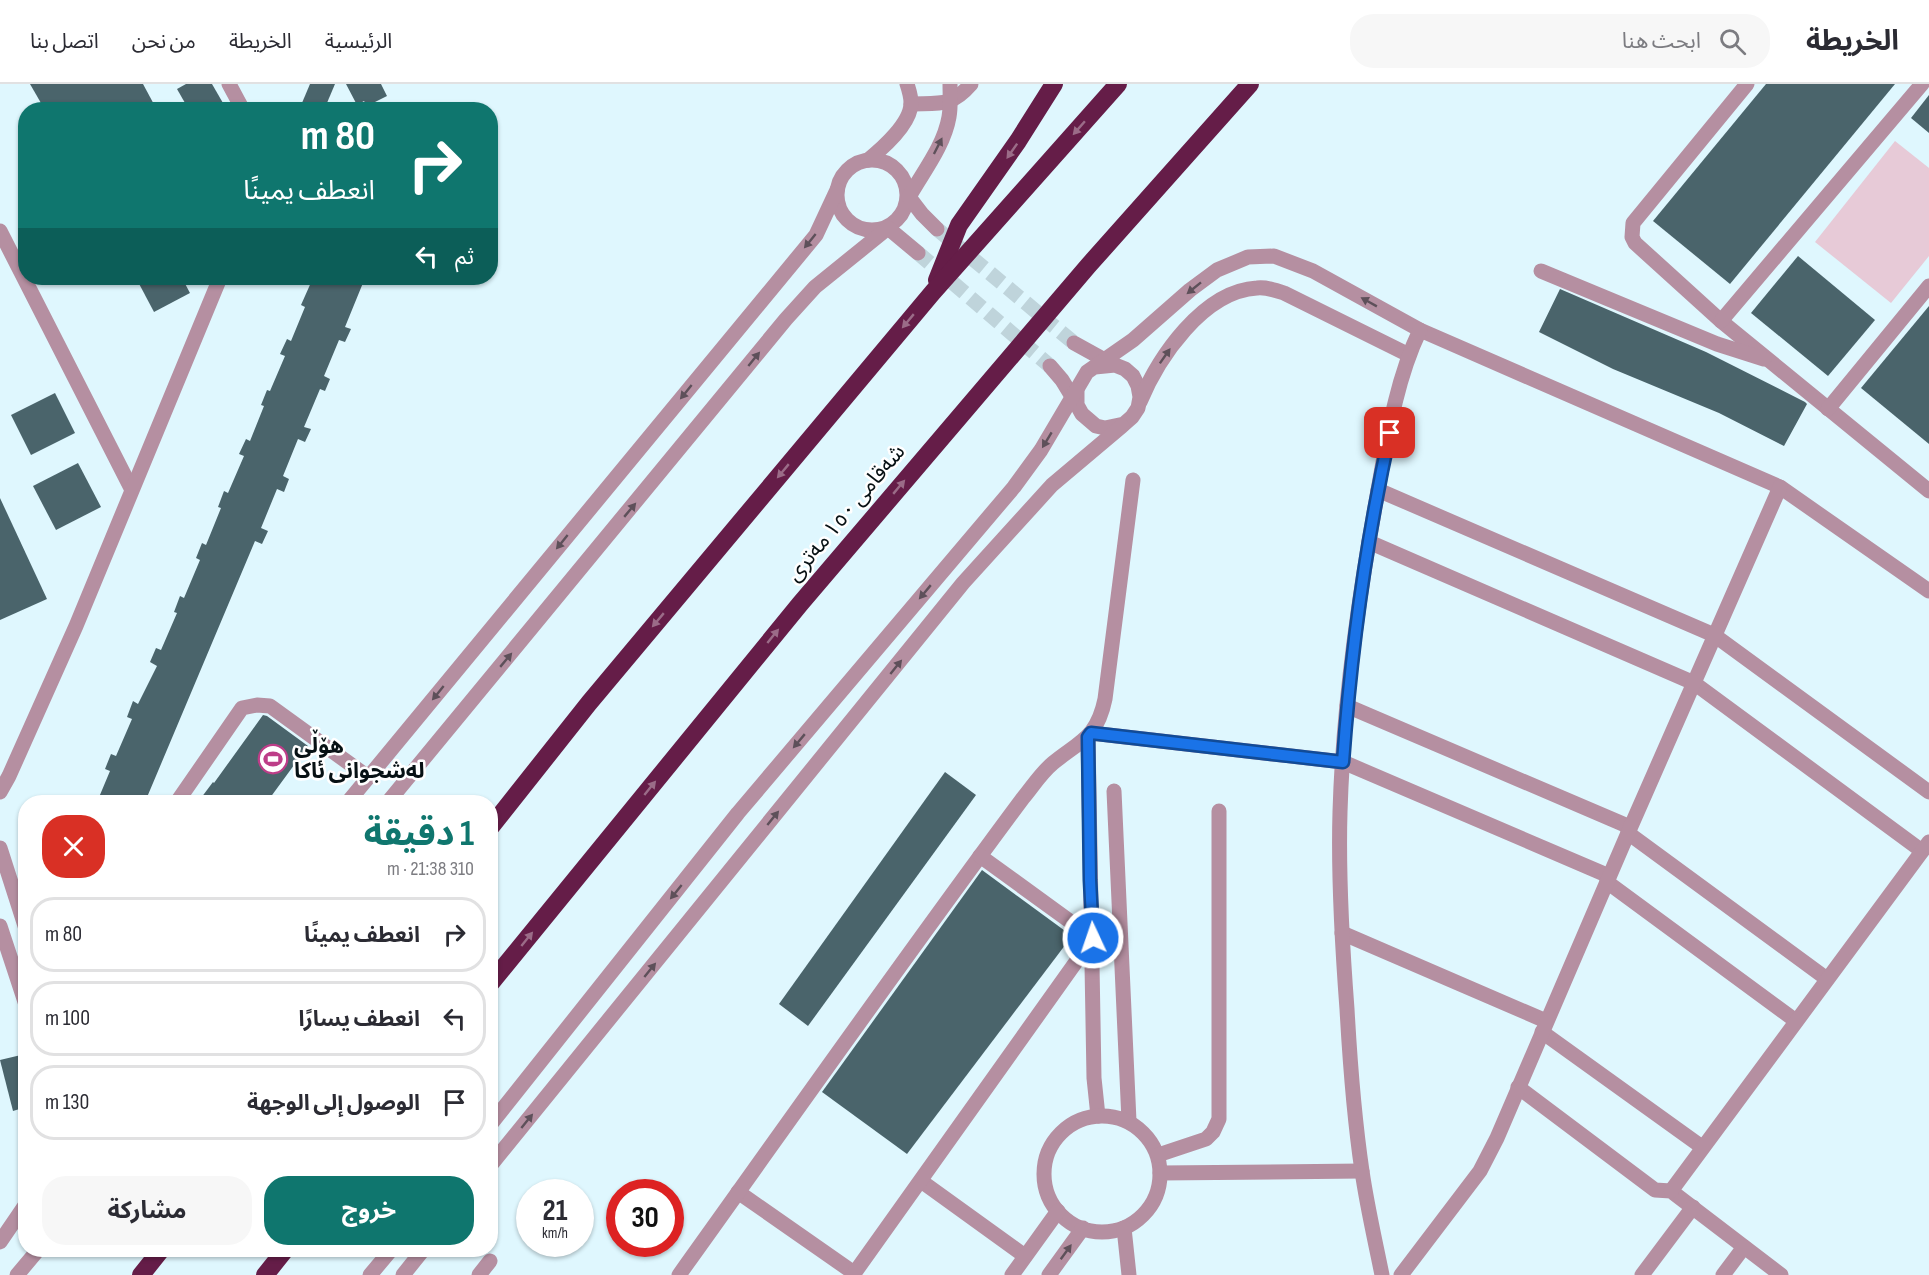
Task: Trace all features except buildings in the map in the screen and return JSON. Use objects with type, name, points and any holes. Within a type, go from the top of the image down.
[{"type":"highway","points":[[933,292],[959,225],[1018,141],[1054,84]]},
{"type":"highway","points":[[498,818],[589,703],[933,292],[1118,84]]},
{"type":"highway","name":"شەقامی ١٥٠ مەتری","points":[[498,974],[800,604],[1088,266],[1250,84]]},
{"type":"highway","points":[[1234,102],[1259,84]]},
{"type":"highway","points":[[141,1275],[155,1257]]},
{"type":"highway","points":[[265,1275],[279,1257]]},
{"type":"street","points":[[229,84],[239,102]]},
{"type":"street","points":[[868,160],[896,135],[909,112],[911,104],[907,84]]},
{"type":"street","points":[[394,795],[786,319],[815,287],[902,214],[909,196],[938,148],[949,117],[950,84]]},
{"type":"street","points":[[911,104],[951,102],[971,84]]},
{"type":"street","points":[[1748,84],[1637,217],[1632,230],[1635,243],[1721,321],[1780,369]]},
{"type":"street","points":[[1721,321],[1922,84]]},
{"type":"street","points":[[354,795],[816,235],[845,173],[860,162],[868,160],[879,160],[897,169],[903,178],[909,196],[937,229]]},
{"type":"street","points":[[837,190],[837,202],[841,213],[849,222],[871,231],[888,228],[918,253]]},
{"type":"street","points":[[0,231],[18,266]]},
{"type":"street","points":[[498,1115],[738,813],[1014,487],[1076,397],[1087,372],[1105,364],[1190,290],[1217,270],[1241,259],[1274,256],[1295,263],[1420,330],[1780,487],[1929,591]]},
{"type":"street","points":[[1541,271],[1717,344],[1768,359],[1929,491]]},
{"type":"street","points":[[28,285],[131,488]]},
{"type":"street","points":[[0,792],[76,626],[131,488],[217,285]]},
{"type":"street","points":[[1828,409],[1929,286]]},
{"type":"street","points":[[498,1157],[977,567],[1052,485],[1132,417],[1165,354],[1185,330],[1218,302],[1249,289],[1267,288],[1284,294],[1409,355]]},
{"type":"street","points":[[1382,1275],[1362,1171],[1351,1072],[1342,933],[1340,811],[1347,706],[1357,617],[1369,542],[1378,490],[1409,355],[1420,330]]},
{"type":"street","points":[[1074,343],[1105,364],[1125,369],[1133,376],[1140,397],[1138,408]]},
{"type":"street","points":[[1050,366],[1076,397],[1082,414],[1096,426],[1106,428],[1124,424]]},
{"type":"street","points":[[679,1275],[1041,774],[1089,735],[1102,716],[1133,480]]},
{"type":"street","points":[[1401,1275],[1480,1170],[1497,1138],[1780,487]]},
{"type":"street","points":[[1378,490],[1714,635],[1929,792]]},
{"type":"street","points":[[1369,542],[1694,683],[1926,847],[1671,1191]]},
{"type":"street","points":[[182,795],[242,708],[257,705],[270,706],[369,777]]},
{"type":"street","points":[[1347,706],[1629,830],[1827,979]]},
{"type":"street","points":[[1089,735],[1343,762],[1608,879],[1796,1022]]},
{"type":"street","points":[[1089,735],[1094,1078],[1098,1116]]},
{"type":"street","points":[[1114,791],[1129,1121]]},
{"type":"street","points":[[1158,1155],[1206,1139],[1213,1132],[1219,1119],[1219,811]]},
{"type":"street","points":[[0,848],[18,904]]},
{"type":"street","points":[[980,856],[1093,938]]},
{"type":"street","points":[[0,926],[18,981]]},
{"type":"street","points":[[1342,933],[1544,1027],[1702,1147]]},
{"type":"street","points":[[738,1192],[853,1274],[1093,938]]},
{"type":"street","points":[[1518,1087],[1654,1190],[1671,1191],[1781,1275]]},
{"type":"street","points":[[1111,1116],[1129,1121],[1143,1132],[1158,1155],[1160,1173],[1158,1191],[1149,1208],[1137,1221],[1124,1228],[1102,1232],[1083,1228],[1068,1221],[1051,1200],[1045,1183],[1047,1156],[1055,1139],[1068,1126],[1084,1118],[1111,1116]]},
{"type":"street","points":[[1160,1173],[1362,1171]]},
{"type":"street","points":[[921,1180],[1025,1256]]},
{"type":"street","points":[[1642,1275],[1693,1207]]},
{"type":"street","points":[[1012,1275],[1058,1211]]},
{"type":"street","points":[[0,1242],[18,1216]]},
{"type":"street","points":[[1049,1275],[1083,1228]]},
{"type":"street","points":[[1124,1228],[1130,1275]]},
{"type":"street","points":[[1723,1275],[1744,1247]]},
{"type":"street","points":[[17,1275],[32,1257]]},
{"type":"street","points":[[370,1275],[385,1257]]},
{"type":"street","points":[[402,1275],[417,1257]]},
{"type":"street","points":[[479,1275],[490,1261]]},
{"type":"shaded area","points":[[1895,141],[1929,168],[1929,256],[1891,303],[1815,242]]},
{"type":"tunnel","points":[[937,229],[1074,343]]},
{"type":"tunnel","points":[[918,253],[1050,366]]},
{"type":"place","name":"هۆڵی لەشجوانی ئاکا","points":[[273,759]]},
{"type":"route","points":[[1093,938],[1088,737],[1091,733],[1343,762],[1357,617],[1390,433]]}]
